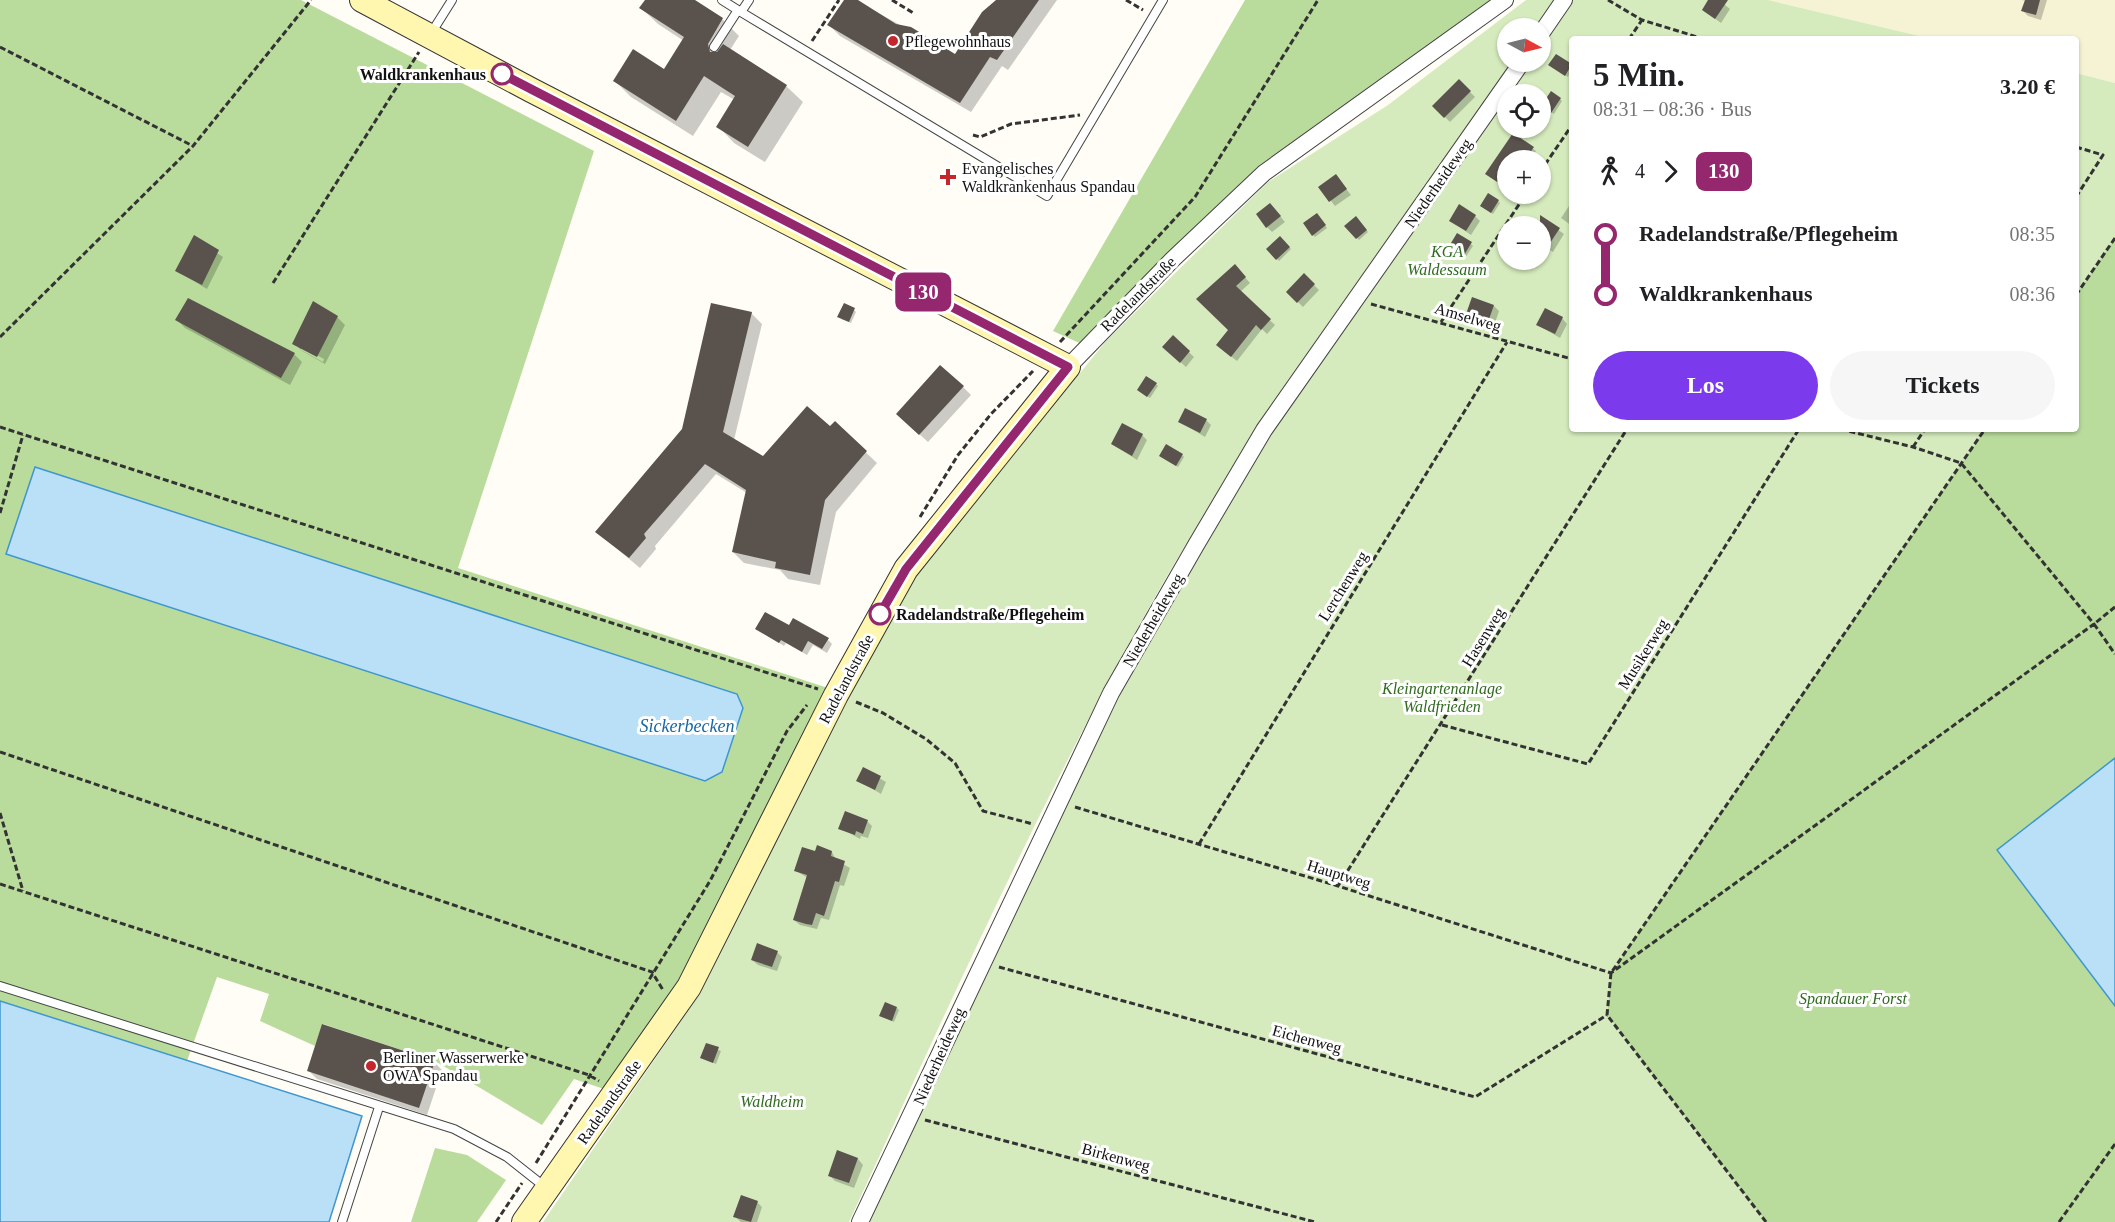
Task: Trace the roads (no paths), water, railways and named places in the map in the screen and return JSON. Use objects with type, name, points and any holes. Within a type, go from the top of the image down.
[{"type":"street","points":[[363,0],[1068,367]]},
{"type":"street","name":"Radelandstraße","points":[[524,1222],[689,987],[836,695],[906,569],[1068,367],[1173,259],[1264,173],[1505,0]]},
{"type":"street","points":[[1551,19],[1564,0]]},
{"type":"street","name":"Niederheideweg","points":[[860,1222],[1111,693],[1264,430],[1515,72]]},
{"type":"lane","points":[[430,35],[452,0]]},
{"type":"lane","points":[[722,0],[1047,196],[1163,0]]},
{"type":"lane","points":[[714,47],[749,0]]},
{"type":"lane","points":[[0,986],[454,1129],[507,1157],[547,1189]]},
{"type":"lane","points":[[342,1222],[379,1107]]},
{"type":"water","name":"Sickerbecken","points":[[35,467],[737,694],[743,708],[722,772],[705,781],[6,554]]},
{"type":"water","points":[[2115,758],[2115,1006],[1997,850]]},
{"type":"water","points":[[0,1001],[362,1116],[329,1222],[0,1222]]},
{"type":"place","name":"Pflegewohnhaus","points":[[893,41]]},
{"type":"place","name":"Waldkrankenhaus","points":[[502,74]]},
{"type":"place","name":"Evangelisches Waldkrankenhaus Spandau","points":[[948,177]]},
{"type":"place","name":"Radelandstraße/Pflegeheim","points":[[880,614]]},
{"type":"place","name":"Berliner Wasserwerke OWA Spandau","points":[[371,1066]]},
{"type":"park label","name":"KGA Waldessaum","points":[[1447,260]]},
{"type":"park label","name":"Kleingartenanlage Waldfrieden","points":[[1442,697]]},
{"type":"park label","name":"Spandauer Forst","points":[[1853,998]]},
{"type":"park label","name":"Waldheim","points":[[772,1101]]}]
